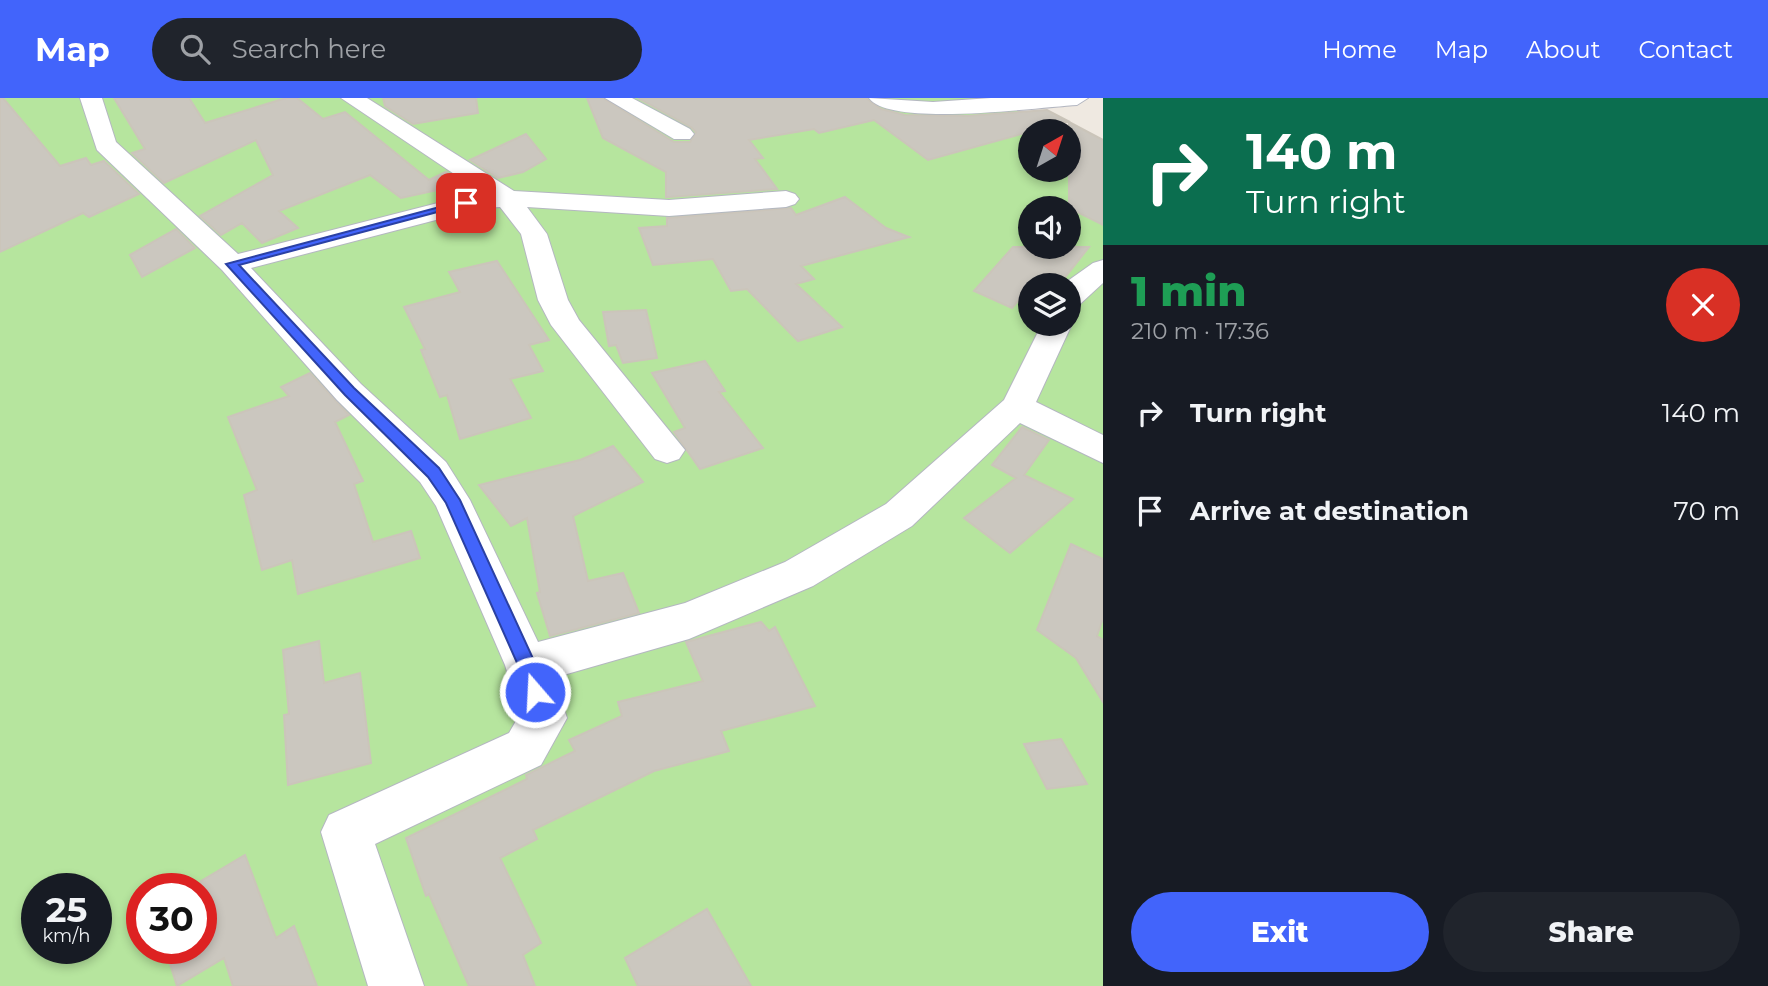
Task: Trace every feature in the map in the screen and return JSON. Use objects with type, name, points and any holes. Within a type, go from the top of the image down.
[{"type":"street","points":[[92,98],[105,145],[232,264],[349,391],[433,472],[452,500],[527,665],[544,718],[525,749],[346,832],[397,986]]},
{"type":"street","points":[[352,98],[507,198],[534,234],[553,300],[566,325],[667,450]]},
{"type":"street","points":[[616,98],[682,134]]},
{"type":"street","points":[[880,98],[906,106],[933,109],[1077,98]]},
{"type":"street","points":[[232,264],[352,235],[450,206],[507,198],[653,208],[718,206],[786,199]]},
{"type":"street","points":[[1081,285],[1103,269]]},
{"type":"street","points":[[527,665],[689,620],[799,574],[900,515],[1017,407],[1051,336]]},
{"type":"street","points":[[1017,407],[1103,450]]},
{"type":"green space","points":[[0,98],[1001,98],[1032,119],[1018,119],[1018,182],[1082,182],[1082,170],[1103,170],[1103,986],[0,986]]},
{"type":"building","points":[[0,98],[3,98],[60,166],[86,158],[91,165],[104,161],[139,194],[89,217],[83,213],[0,252]]},
{"type":"building","points":[[114,98],[189,98],[205,123],[286,98],[297,98],[323,119],[345,112],[429,180],[446,172],[465,184],[401,198],[370,175],[279,211],[298,228],[262,243],[242,223],[221,235],[200,216],[273,175],[256,140],[164,183],[132,153],[145,149]]},
{"type":"building","points":[[383,98],[476,98],[478,113],[413,124],[385,106]]},
{"type":"building","points":[[587,98],[603,98],[674,142],[690,142],[696,132],[638,98],[866,98],[881,109],[905,115],[967,116],[1047,110],[1064,119],[1018,119],[1018,135],[928,160],[874,120],[819,133],[814,129],[749,140],[763,158],[755,159],[777,189],[666,197],[666,172],[603,138]]},
{"type":"building","points":[[1082,129],[1103,140],[1103,225],[1081,214],[1081,196],[1069,196],[1069,182],[1082,182]]},
{"type":"building","points":[[526,134],[546,159],[523,172],[498,178],[470,160]]},
{"type":"building","points":[[845,197],[886,228],[909,237],[801,266],[814,279],[796,284],[842,327],[798,341],[747,289],[731,291],[713,259],[653,265],[639,228],[667,226],[667,218],[791,208],[796,215]]},
{"type":"building","points":[[176,229],[195,248],[142,277],[130,255]]},
{"type":"building","points":[[1013,247],[1018,247],[1018,259],[1080,259],[1068,273],[1018,273],[1018,301],[1012,308],[974,291]]},
{"type":"building","points":[[1081,247],[1089,247],[1081,257]]},
{"type":"building","points":[[497,261],[549,340],[529,345],[543,371],[510,379],[531,418],[460,439],[447,395],[440,397],[421,350],[425,349],[404,307],[460,292],[449,272]]},
{"type":"building","points":[[646,310],[657,358],[623,363],[616,345],[609,346],[603,312]]},
{"type":"building","points":[[705,361],[725,391],[719,392],[763,448],[700,469],[674,432],[685,428],[652,373]]},
{"type":"building","points":[[310,373],[349,415],[335,422],[363,481],[354,484],[373,542],[411,531],[420,558],[298,594],[292,560],[262,570],[244,495],[257,490],[228,417],[289,396],[281,387]]},
{"type":"building","points":[[1022,427],[1049,440],[1024,475],[1073,499],[1010,553],[964,518],[1016,478],[992,465]]},
{"type":"building","points":[[613,446],[643,482],[573,516],[588,581],[623,573],[639,613],[550,636],[537,593],[540,592],[527,518],[511,526],[479,485],[580,460]]},
{"type":"building","points":[[1071,544],[1103,559],[1103,618],[1097,636],[1103,640],[1103,702],[1076,658],[1037,630]]},
{"type":"building","points":[[761,622],[769,631],[775,627],[815,706],[721,731],[729,751],[654,771],[533,830],[537,839],[500,858],[541,943],[523,955],[535,986],[469,986],[429,894],[426,896],[406,838],[527,779],[526,775],[575,751],[569,740],[622,716],[618,702],[703,681],[686,642]]},
{"type":"building","points":[[319,641],[324,683],[360,673],[371,763],[288,785],[284,715],[289,714],[283,650]]},
{"type":"building","points":[[1061,739],[1087,784],[1047,789],[1024,744]]},
{"type":"building","points":[[245,855],[276,938],[294,926],[317,986],[233,986],[224,958],[217,962],[217,873],[215,873]]},
{"type":"building","points":[[707,909],[751,986],[638,986],[625,958]]},
{"type":"building","points":[[170,964],[214,964],[177,986]]},
{"type":"route","points":[[466,203],[352,235],[232,264],[349,391],[433,472],[452,500],[527,665],[535,692]]}]
